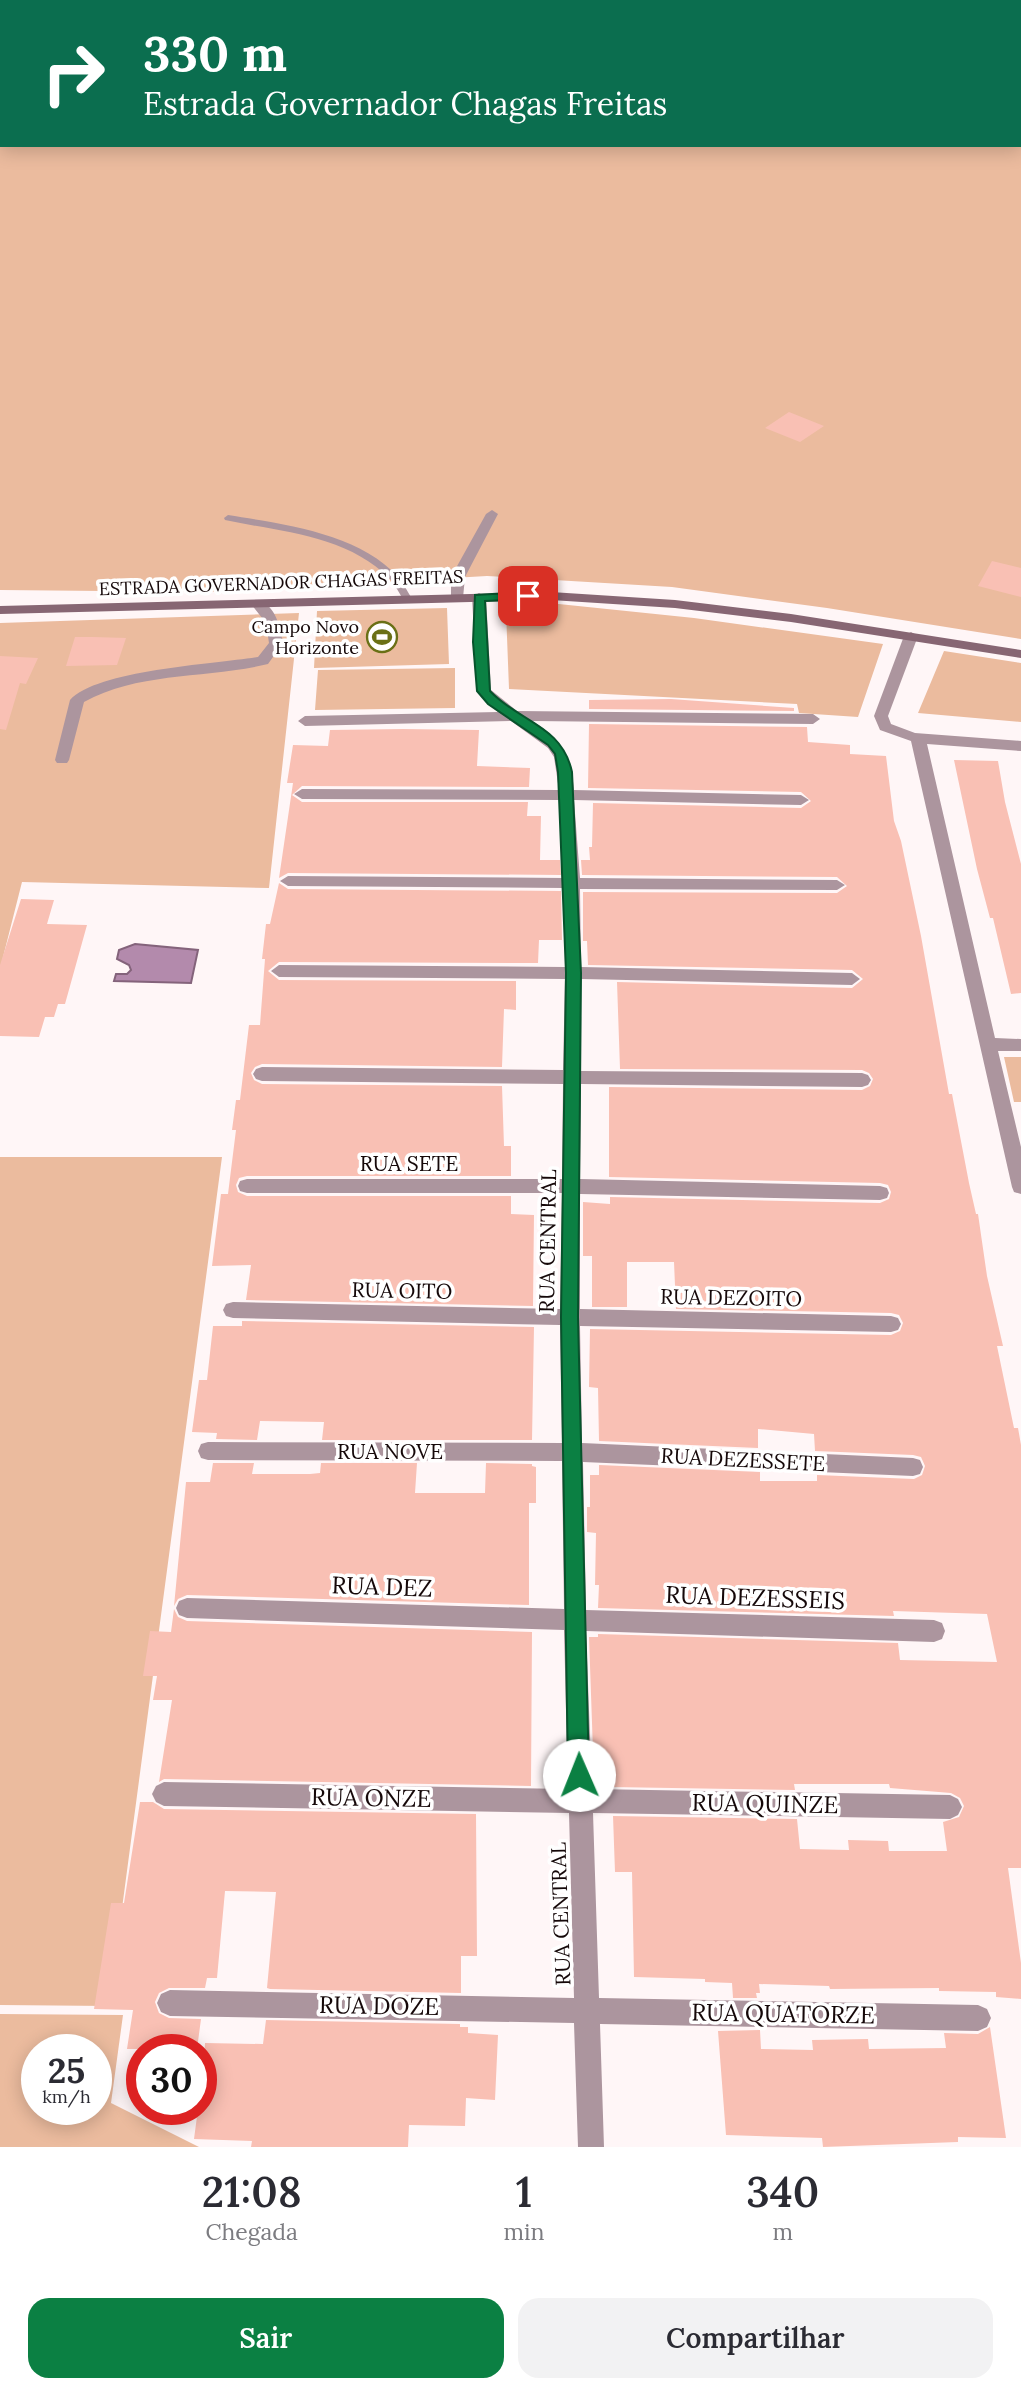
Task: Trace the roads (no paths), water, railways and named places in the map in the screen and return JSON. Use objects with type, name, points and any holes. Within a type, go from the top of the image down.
[{"type":"main road","name":"ESTRADA GOVERNADOR CHAGAS FREITAS","points":[[0,610],[551,596],[675,604],[1021,654]]},
{"type":"street","points":[[456,598],[458,577],[492,513]]},
{"type":"street","name":"RUA CENTRAL","points":[[479,597],[482,686],[493,701],[552,742],[561,753],[566,795],[572,883],[573,973],[569,1317],[579,1801],[591,2147]]},
{"type":"street","points":[[62,760],[77,700],[99,686],[140,676],[201,671],[264,661],[276,643],[273,622],[258,604]]},
{"type":"street","points":[[911,636],[881,716],[882,723],[888,729],[918,738],[998,741],[1021,746]]},
{"type":"street","points":[[305,721],[516,716],[813,719]]},
{"type":"street","points":[[918,738],[1021,1187]]},
{"type":"street","points":[[302,794],[566,795],[801,800]]},
{"type":"street","points":[[288,881],[837,885]]},
{"type":"street","points":[[279,971],[573,973],[852,979]]},
{"type":"street","points":[[990,1044],[1021,1045]]},
{"type":"street","points":[[262,1074],[862,1080]]},
{"type":"street","name":"RUA SETE","points":[[247,1186],[572,1186],[880,1193]]},
{"type":"street","name":"RUA OITO","points":[[233,1310],[569,1317]]},
{"type":"street","name":"RUA DEZOITO","points":[[569,1317],[891,1324]]},
{"type":"street","name":"RUA NOVE","points":[[208,1451],[573,1452]]},
{"type":"street","name":"RUA DEZESSETE","points":[[573,1452],[913,1467]]},
{"type":"street","name":"RUA DEZ","points":[[187,1608],[575,1618]]},
{"type":"street","name":"RUA DEZESSEIS","points":[[575,1618],[934,1631]]},
{"type":"street","name":"RUA ONZE","points":[[163,1794],[579,1801]]},
{"type":"street","name":"RUA QUINZE","points":[[579,1801],[950,1807]]},
{"type":"street","name":"RUA DOZE","points":[[170,2003],[588,2009]]},
{"type":"street","name":"RUA QUATORZE","points":[[588,2009],[978,2018]]},
{"type":"lane","points":[[228,518],[303,533],[351,548],[369,557],[393,575],[401,583],[408,600]]},
{"type":"place","name":"Campo Novo Horizonte","points":[[382,637]]}]
